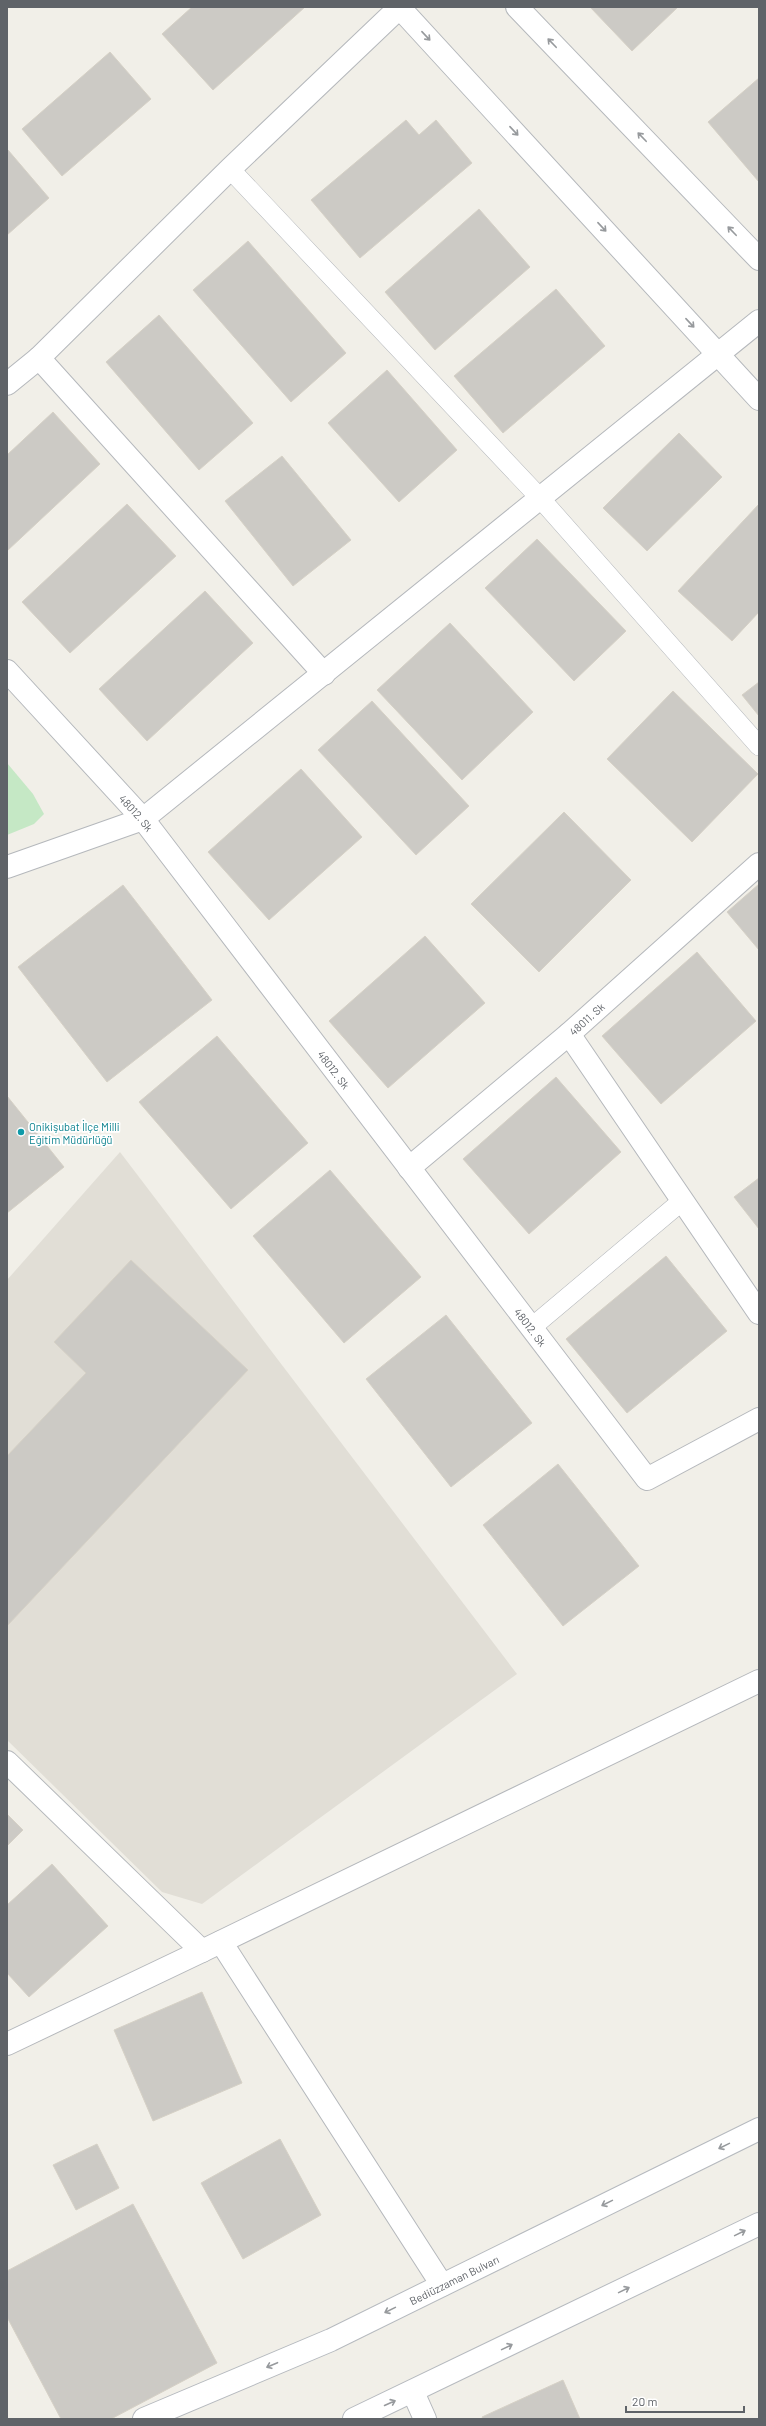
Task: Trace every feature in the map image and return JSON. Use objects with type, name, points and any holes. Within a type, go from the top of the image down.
[{"type":"street","points":[[7,384],[39,358],[230,169],[400,7],[759,399]]},
{"type":"street","points":[[517,7],[759,259]]},
{"type":"street","points":[[7,867],[144,819],[759,321]]},
{"type":"street","points":[[39,358],[324,674]]},
{"type":"street","name":"48012. Sk","points":[[7,671],[144,819],[647,1479],[759,1419]]},
{"type":"street","name":"48011. Sk","points":[[409,1168],[569,1034],[759,864]]},
{"type":"street","points":[[569,1034],[759,1313]]},
{"type":"street","points":[[7,2044],[212,1947],[759,1681]]},
{"type":"street","points":[[7,1762],[212,1947],[442,2285]]},
{"type":"street","name":"Bediüzzaman Bulvarı","points":[[144,2419],[331,2340],[759,2129]]},
{"type":"street","points":[[354,2419],[414,2392],[759,2224]]},
{"type":"street","points":[[414,2392],[425,2419]]},
{"type":"lane","points":[[230,169],[540,498],[759,746]]},
{"type":"lane","points":[[531,1328],[682,1201]]},
{"type":"shaded area","points":[[120,1152],[517,1674],[202,1904],[162,1892],[7,1740],[7,1280]]},
{"type":"green space","points":[[7,763],[33,794],[44,814],[34,824],[7,835]]},
{"type":"building","points":[[192,7],[305,7],[213,90],[162,34]]},
{"type":"building","points":[[590,7],[678,7],[632,51]]},
{"type":"building","points":[[110,52],[151,99],[62,176],[22,129]]},
{"type":"building","points":[[759,78],[759,182],[708,122]]},
{"type":"building","points":[[406,120],[419,135],[436,120],[472,163],[360,258],[311,200]]},
{"type":"building","points":[[8,150],[49,198],[7,235],[7,151]]},
{"type":"building","points":[[479,209],[530,267],[435,350],[385,292]]},
{"type":"building","points":[[248,241],[346,353],[291,402],[193,290]]},
{"type":"building","points":[[556,289],[605,346],[503,433],[454,376]]},
{"type":"building","points":[[159,315],[253,423],[199,470],[106,362]]},
{"type":"building","points":[[387,370],[457,450],[399,502],[328,423]]},
{"type":"building","points":[[53,412],[100,464],[7,551],[7,455]]},
{"type":"building","points":[[679,433],[722,477],[647,551],[603,508]]},
{"type":"building","points":[[282,456],[351,540],[293,586],[225,501]]},
{"type":"building","points":[[127,504],[176,556],[70,653],[22,602]]},
{"type":"building","points":[[759,504],[759,612],[732,641],[678,591]]},
{"type":"building","points":[[537,539],[626,631],[574,681],[485,588]]},
{"type":"building","points":[[205,591],[253,643],[147,741],[99,689]]},
{"type":"building","points":[[450,623],[533,712],[462,780],[377,690]]},
{"type":"building","points":[[759,682],[759,716],[742,695]]},
{"type":"building","points":[[673,691],[758,774],[692,842],[607,759]]},
{"type":"building","points":[[372,701],[469,806],[416,855],[318,750]]},
{"type":"building","points":[[301,769],[362,837],[269,920],[208,852]]},
{"type":"building","points":[[564,812],[631,880],[539,972],[471,904]]},
{"type":"building","points":[[759,884],[759,950],[727,912]]},
{"type":"building","points":[[123,885],[212,1000],[107,1082],[18,967]]},
{"type":"building","points":[[425,936],[485,1003],[388,1088],[329,1021]]},
{"type":"building","points":[[697,952],[756,1021],[661,1104],[602,1036]]},
{"type":"building","points":[[217,1036],[308,1143],[231,1209],[139,1102]]},
{"type":"building","points":[[556,1077],[621,1152],[529,1234],[463,1159]]},
{"type":"building","name":"Onikişubat İlçe Milli Eğitim Müdürlüğü","points":[[7,1096],[64,1167],[7,1213]]},
{"type":"building","points":[[330,1170],[421,1277],[344,1343],[253,1236]]},
{"type":"building","points":[[759,1178],[759,1229],[734,1197]]},
{"type":"building","points":[[666,1256],[727,1331],[627,1413],[566,1339]]},
{"type":"building","points":[[131,1260],[248,1370],[7,1626],[7,1456],[86,1373],[54,1342]]},
{"type":"building","points":[[446,1315],[532,1423],[451,1487],[366,1379]]},
{"type":"building","points":[[558,1464],[639,1566],[563,1626],[483,1525]]},
{"type":"building","points":[[7,1814],[23,1830],[7,1846]]},
{"type":"building","points":[[52,1864],[108,1926],[29,1997],[7,1973],[7,1905]]},
{"type":"building","points":[[202,1992],[242,2083],[153,2121],[114,2030]]},
{"type":"building","points":[[280,2139],[321,2215],[243,2259],[201,2183]]},
{"type":"building","points":[[97,2144],[119,2188],[76,2210],[53,2165]]},
{"type":"building","points":[[133,2204],[217,2363],[111,2419],[61,2419],[7,2317],[7,2271]]},
{"type":"building","points":[[563,2380],[580,2419],[483,2419],[482,2417]]},
{"type":"place","name":"Onikişubat İlçe Milli Eğitim Müdürlüğü","points":[[21,1132]]}]
